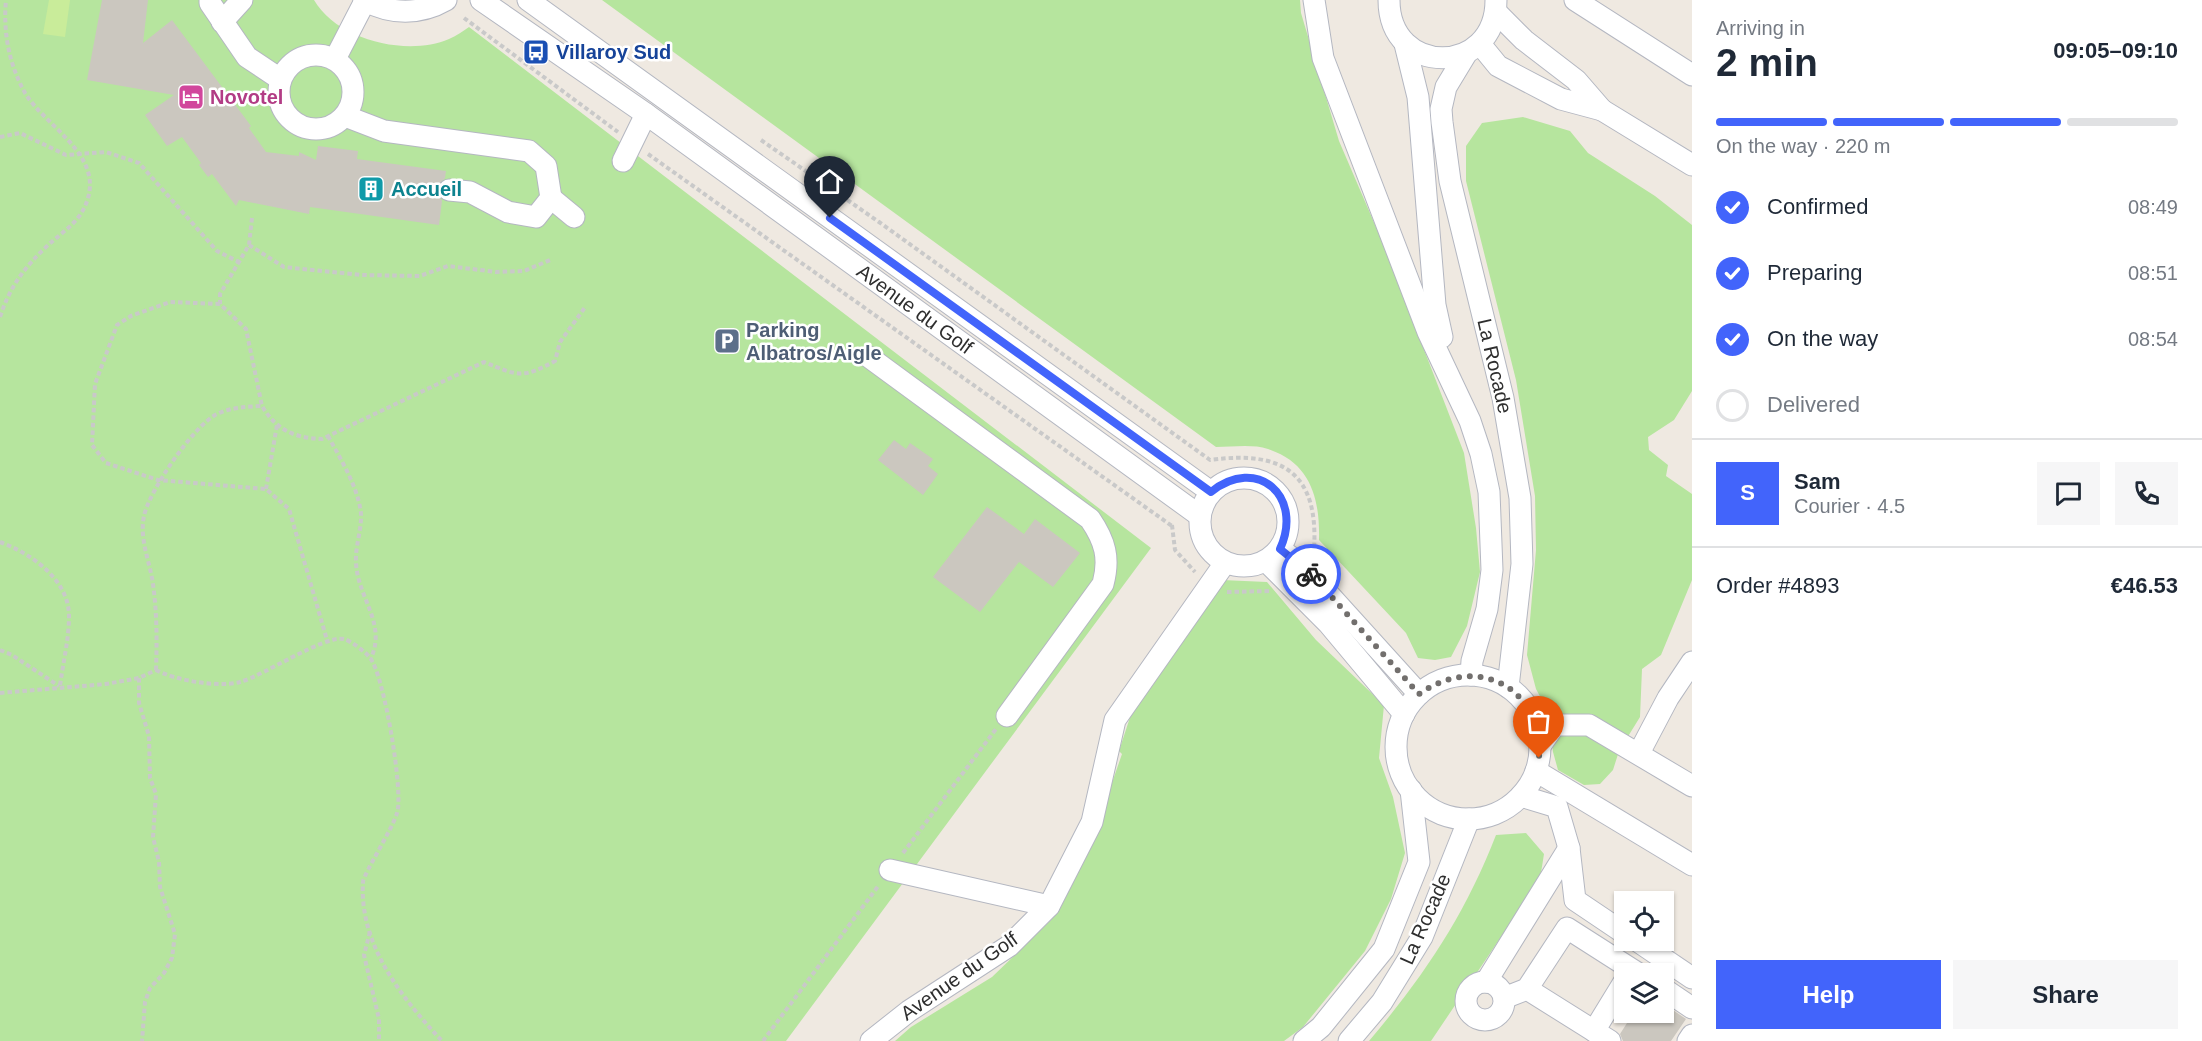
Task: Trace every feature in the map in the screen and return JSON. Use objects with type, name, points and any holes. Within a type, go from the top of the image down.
[{"type":"street","points":[[210,0],[222,22],[247,57],[280,79]]},
{"type":"street","points":[[222,22],[242,0]]},
{"type":"street","points":[[335,59],[364,0],[404,12],[425,10],[447,0]]},
{"type":"street","name":"Avenue du Golf","points":[[482,0],[646,114],[1200,516]]},
{"type":"street","name":"Avenue du Golf","points":[[528,0],[1211,492]]},
{"type":"street","name":"La Rocade","points":[[1314,0],[1323,58],[1428,332],[1470,421]]},
{"type":"street","name":"La Rocade","points":[[1389,0],[1389,14],[1395,30],[1405,44],[1420,109],[1438,327],[1470,421],[1489,492],[1492,570],[1487,609],[1472,661],[1471,675]]},
{"type":"street","points":[[1575,0],[1692,75]]},
{"type":"street","points":[[1496,6],[1524,40],[1575,80],[1602,111]]},
{"type":"street","name":"La Rocade","points":[[1496,6],[1491,29],[1473,49],[1446,87],[1441,109],[1449,181],[1503,398],[1520,498],[1522,564],[1508,687]]},
{"type":"street","points":[[1405,44],[1419,53],[1434,58],[1450,58],[1473,49],[1498,66],[1562,99],[1602,111],[1692,165]]},
{"type":"street","points":[[314,54],[335,59],[350,75],[354,96],[345,116],[328,128],[307,129],[289,118],[279,100],[280,79],[293,61],[314,54]]},
{"type":"street","points":[[627,151],[646,114]]},
{"type":"street","points":[[345,116],[384,131],[529,151],[546,166],[551,198],[574,217]]},
{"type":"street","points":[[449,190],[470,192],[508,212],[536,217],[551,198]]},
{"type":"street","points":[[868,357],[1090,519],[1100,534],[1107,552],[1107,568],[1103,584],[1006,716]]},
{"type":"street","points":[[1238,478],[1263,482],[1275,490],[1284,503],[1288,518],[1287,534],[1273,555],[1255,566],[1240,567],[1212,554],[1201,535],[1200,516],[1211,492],[1223,483],[1238,478]]},
{"type":"street","points":[[1273,555],[1304,567],[1419,694]]},
{"type":"street","points":[[1273,555],[1404,714]]},
{"type":"street","name":"Avenue du Golf","points":[[872,1041],[909,1011],[1009,946],[1048,906],[1092,822],[1115,720],[1225,562]]},
{"type":"street","points":[[1639,753],[1668,698],[1692,662]]},
{"type":"street","points":[[1471,675],[1490,678],[1508,687],[1523,701],[1534,718],[1540,746],[1536,771],[1521,796],[1497,812],[1469,819],[1447,816],[1427,806],[1411,790],[1403,777],[1397,753],[1398,729],[1404,714],[1419,694],[1443,680],[1471,675]]},
{"type":"street","points":[[1540,746],[1555,725],[1589,725],[1692,786]]},
{"type":"street","points":[[1536,771],[1692,865]]},
{"type":"street","name":"La Rocade","points":[[1304,1041],[1321,1027],[1384,949],[1419,862],[1411,790]]},
{"type":"street","points":[[1521,796],[1596,821]]},
{"type":"street","points":[[1557,807],[1569,848],[1575,900],[1614,926]]},
{"type":"street","name":"La Rocade","points":[[1349,1041],[1382,1002],[1422,937],[1469,819]]},
{"type":"street","points":[[1486,982],[1500,990],[1504,998],[1503,1009],[1494,1018],[1484,1021],[1472,1016],[1466,1004],[1468,991],[1473,986],[1486,982],[1569,848]]},
{"type":"street","points":[[890,870],[1048,906]]},
{"type":"street","points":[[1504,998],[1527,989],[1567,928],[1615,963]]},
{"type":"street","points":[[1652,951],[1692,978]]},
{"type":"street","points":[[1527,989],[1602,1036],[1614,1011]]},
{"type":"street","points":[[1674,996],[1692,1008]]},
{"type":"street","points":[[1688,1041],[1692,1035]]},
{"type":"path","points":[[0,317],[9,290],[26,267],[46,246],[76,223],[89,197],[88,169],[80,153],[45,119],[26,93],[5,41],[6,0]]},
{"type":"path","points":[[464,18],[627,151],[1173,526]]},
{"type":"path","points":[[0,137],[20,134],[66,154],[106,152],[139,163],[217,251],[239,262]]},
{"type":"path","points":[[755,136],[879,222],[1210,460],[1256,457],[1282,464],[1298,478],[1314,513],[1313,560]]},
{"type":"path","points":[[220,304],[220,294],[249,244],[252,218]]},
{"type":"path","points":[[249,244],[284,267],[361,275],[420,276],[448,266],[495,272],[524,271],[550,260]]},
{"type":"path","points":[[327,640],[289,509],[266,489],[158,480],[106,464],[92,445],[95,384],[117,325],[131,316],[170,302],[220,304],[246,329],[262,406],[285,432],[309,439],[322,439],[484,362],[515,375],[534,372],[555,362],[560,342],[586,306]]},
{"type":"path","points":[[156,670],[158,621],[153,581],[144,544],[144,517],[158,480],[214,415],[232,408],[262,406]]},
{"type":"path","points":[[266,489],[277,425]]},
{"type":"path","points":[[328,436],[346,470],[361,508],[356,563],[361,588],[375,623],[377,644],[371,658]]},
{"type":"path","points":[[1172,515],[1175,550],[1196,573]]},
{"type":"path","points":[[0,542],[22,550],[44,568],[62,591],[69,614],[60,686]]},
{"type":"path","points":[[1220,592],[1263,593],[1280,588]]},
{"type":"path","points":[[156,670],[170,677],[205,682],[237,683],[268,672],[327,640],[345,639],[371,658],[389,710],[399,810],[386,842],[363,880],[365,914],[380,960],[409,1004],[442,1041]]},
{"type":"path","points":[[0,650],[12,655],[60,686]]},
{"type":"path","points":[[0,693],[60,686],[106,684],[139,678],[156,670]]},
{"type":"path","points":[[139,678],[139,703],[149,736],[150,778],[156,794],[153,837],[159,862],[160,887],[175,934],[172,958],[150,988],[145,1002],[142,1041]]},
{"type":"path","points":[[370,931],[364,955],[380,1019],[379,1040]]},
{"type":"green space","points":[[0,0],[314,0],[339,26],[356,35],[394,45],[432,44],[452,38],[469,27],[1151,548],[786,1041],[0,1041]]},
{"type":"green space","points":[[49,0],[70,0],[65,37],[43,34]]},
{"type":"green space","points":[[602,0],[1300,0],[1301,13],[1339,141],[1382,241],[1464,453],[1476,528],[1480,572],[1467,626],[1451,657],[1435,660],[1418,658],[1406,633],[1319,540],[1315,497],[1310,484],[1294,463],[1283,455],[1262,447],[1216,447]]},
{"type":"green space","points":[[1523,117],[1570,131],[1588,153],[1655,196],[1692,225],[1692,391],[1674,420],[1648,437],[1649,450],[1668,465],[1666,476],[1692,494],[1692,580],[1661,655],[1642,669],[1640,717],[1619,751],[1613,770],[1600,784],[1584,785],[1558,770],[1553,752],[1549,713],[1536,689],[1527,655],[1536,550],[1535,496],[1516,380],[1466,181],[1466,146],[1482,123]]},
{"type":"green space","points":[[1222,580],[1267,582],[1316,640],[1384,705],[1379,758],[1393,797],[1405,853],[1391,899],[1365,951],[1303,1027],[1284,1041],[895,1041],[911,1027],[992,977],[1051,920],[1090,846],[1122,754],[1119,751],[1135,702]]},
{"type":"green space","points":[[1526,833],[1544,854],[1540,879],[1431,1041],[1369,1041],[1408,993],[1441,944],[1471,892],[1496,835]]},
{"type":"building","points":[[102,0],[148,0],[143,43],[172,20],[251,126],[249,128],[266,152],[299,156],[299,152],[316,160],[318,146],[358,151],[357,159],[446,171],[445,178],[436,188],[442,201],[439,225],[310,207],[309,214],[239,200],[236,206],[212,174],[208,177],[182,137],[167,146],[145,115],[174,95],[87,80]]},
{"type":"building","points":[[894,440],[906,449],[910,443],[933,459],[928,466],[938,474],[923,495],[878,460]]},
{"type":"building","points":[[987,507],[1024,534],[1035,519],[1080,553],[1053,587],[1019,562],[980,612],[933,577]]},
{"type":"building","points":[[1674,1011],[1686,1019],[1671,1041],[1623,1041],[1620,1034],[1627,1023],[1674,1023]]},
{"type":"way so far","points":[[1311,574],[1419,694],[1435,683],[1452,676],[1471,675],[1490,678],[1508,687],[1523,701],[1534,718],[1539,732],[1539,758]]},
{"type":"place","name":"Villaroy Sud","points":[[536,52]]},
{"type":"place","name":"Novotel","points":[[191,97]]},
{"type":"place","name":"Accueil","points":[[371,189]]},
{"type":"place","name":"Parking Albatros/Aigle","points":[[727,341]]},
{"type":"route","points":[[830,218],[1211,492],[1223,483],[1238,478],[1263,482],[1275,490],[1284,503],[1288,518],[1287,534],[1280,549],[1311,574]]}]
